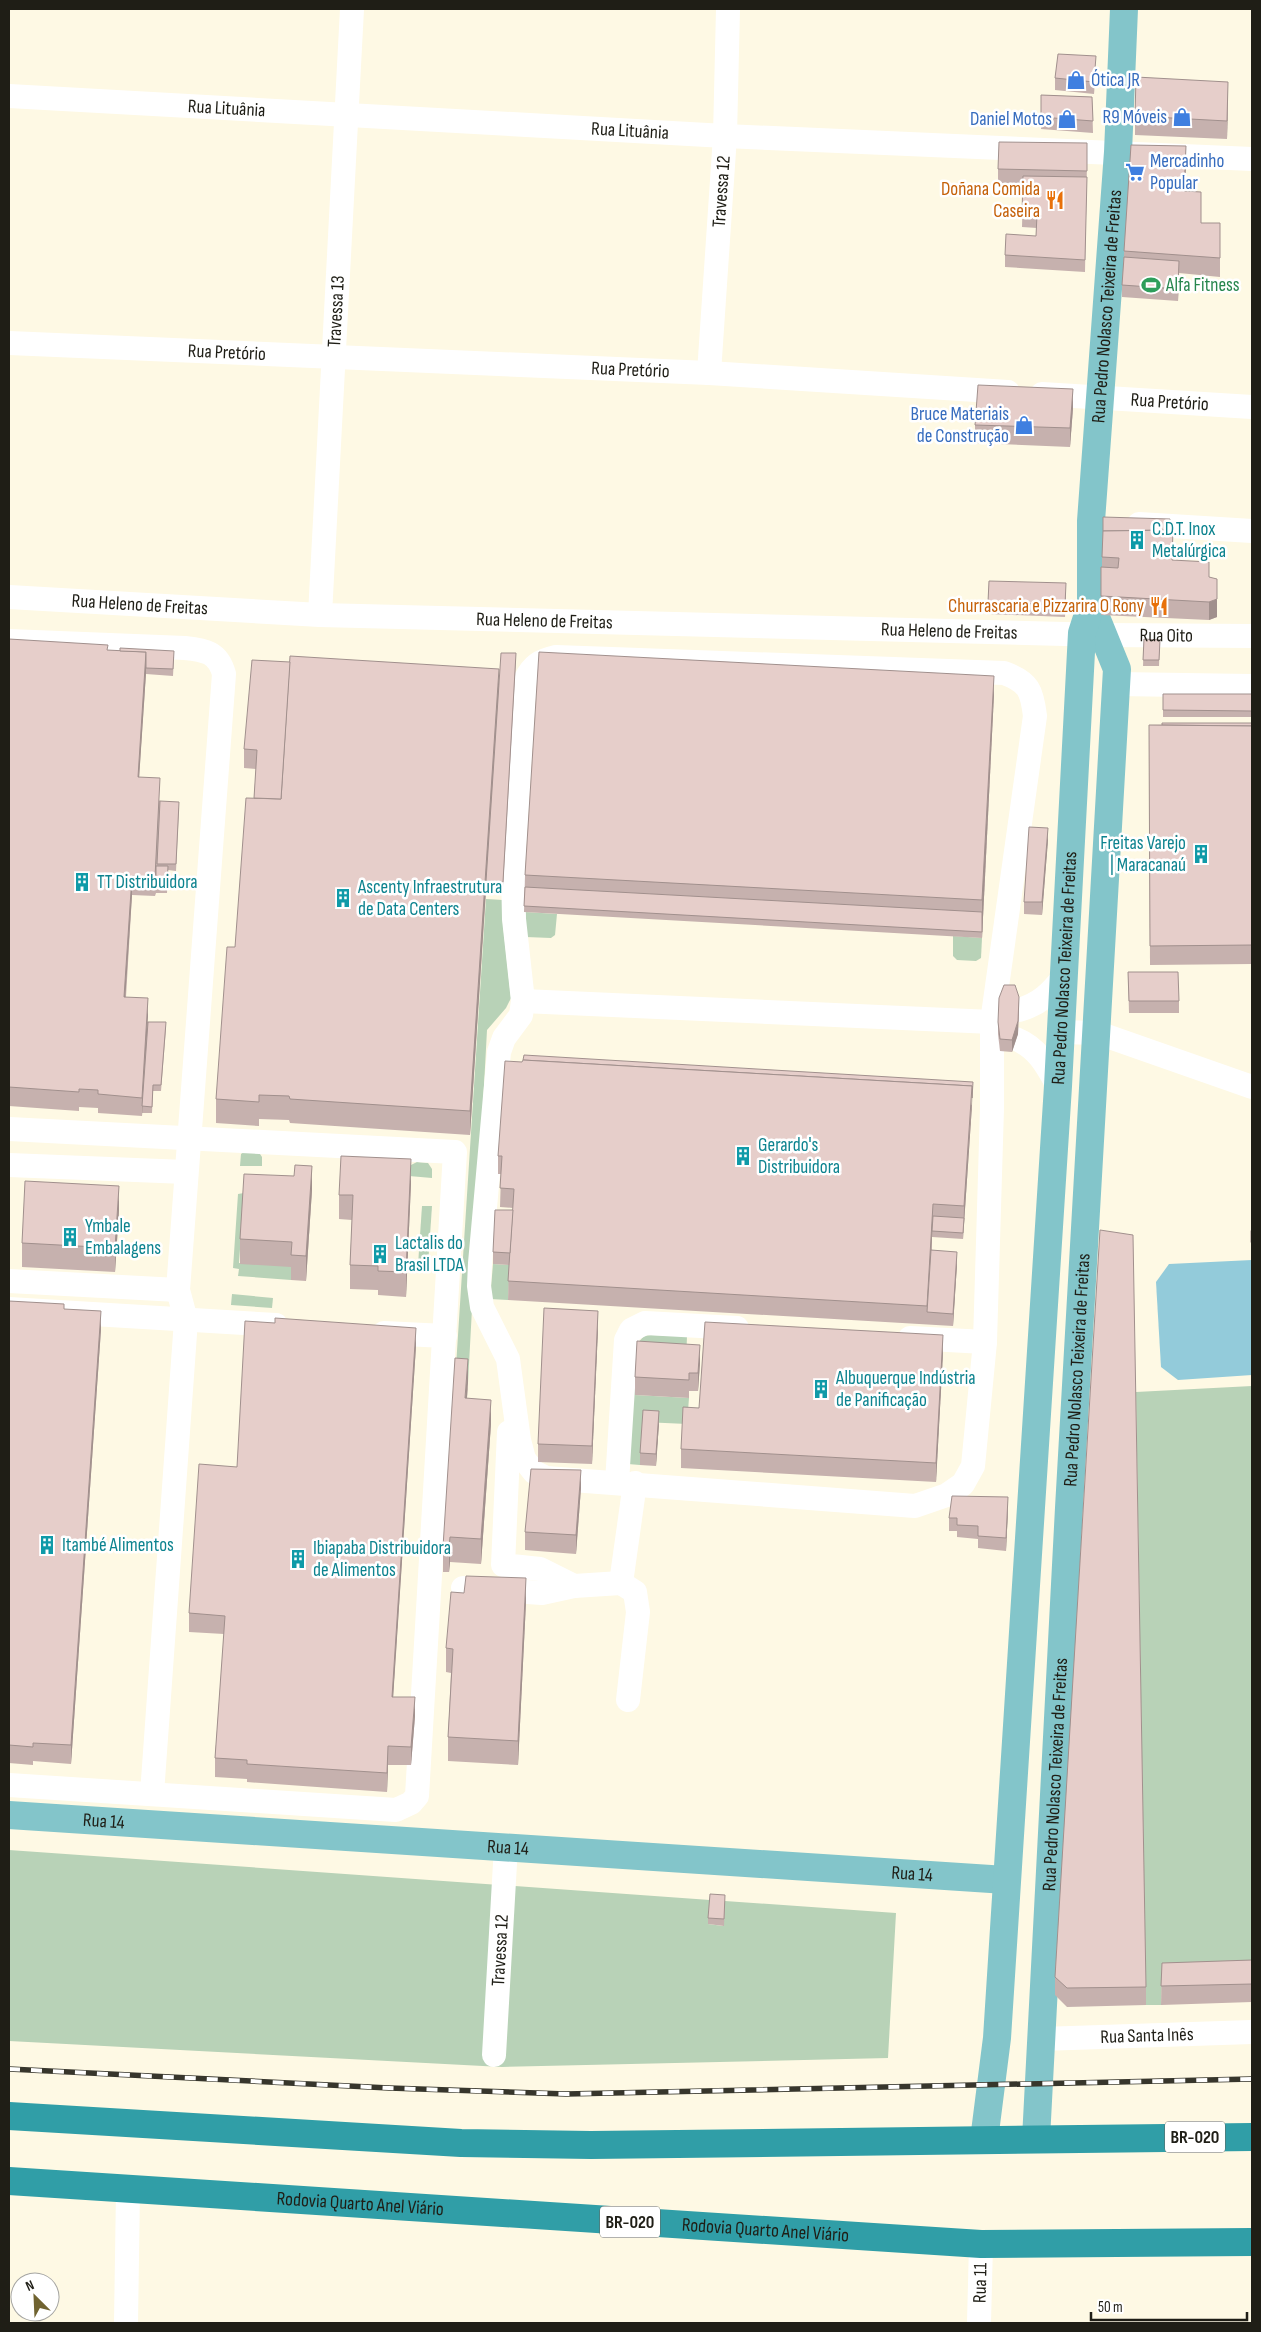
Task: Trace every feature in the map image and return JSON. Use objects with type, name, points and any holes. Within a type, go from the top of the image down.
[{"type":"highway","name":"BR-020","points":[[9,2116],[461,2143],[722,2145],[1252,2136]]},
{"type":"highway","name":"Rodovia Quarto Anel Viário","points":[[9,2182],[981,2244],[1252,2242]]},
{"type":"main road","name":"Rua Pedro Nolasco Teixeira de Freitas","points":[[984,2140],[997,2038],[1064,976],[1093,634],[1091,605],[1107,522],[1100,398],[1118,152],[1124,9]]},
{"type":"main road","name":"Rua Pedro Nolasco Teixeira de Freitas","points":[[1036,2140],[1069,1508],[1098,1033],[1116,684],[1116,664],[1093,634]]},
{"type":"main road","points":[[1031,1504],[1069,1508]]},
{"type":"main road","name":"Rua 14","points":[[9,1815],[1006,1880]]},
{"type":"street","name":"Travessa 13","points":[[320,614],[352,9]]},
{"type":"street","name":"Travessa 12","points":[[709,373],[725,136],[728,9]]},
{"type":"street","name":"Rua Lituânia","points":[[9,96],[725,136],[1118,152],[1252,160]]},
{"type":"street","name":"Rua Pretório","points":[[9,343],[333,355],[709,373],[1252,408]]},
{"type":"street","points":[[1107,522],[1252,531]]},
{"type":"street","name":"Rua Heleno de Freitas","points":[[9,597],[320,614],[1093,634]]},
{"type":"street","name":"Rua Oito","points":[[1093,634],[1245,636]]},
{"type":"street","points":[[9,641],[207,650],[221,664],[224,674],[178,1290],[186,1320],[152,1794]]},
{"type":"street","points":[[556,657],[1004,674],[1018,678],[1028,687],[1033,700],[1035,716],[1005,1023],[992,1108],[985,1342],[973,1466],[963,1484],[947,1495],[916,1506],[626,1482],[546,1478],[534,1472],[524,1459],[519,1440],[508,1359],[482,1307],[479,1286],[498,1052],[504,1038],[521,1015],[524,1002],[514,919],[513,870],[525,680],[531,668],[540,661],[556,657]]},
{"type":"street","points":[[1116,684],[1252,686]]},
{"type":"street","points":[[524,1002],[1005,1023],[1050,995],[1064,976]]},
{"type":"street","points":[[1005,1023],[1044,1061],[1058,1086]]},
{"type":"street","points":[[1061,1032],[1098,1033],[1252,1087]]},
{"type":"street","points":[[9,1129],[189,1140],[455,1152],[417,1796],[411,1804],[396,1810],[9,1785]]},
{"type":"street","points":[[9,1165],[186,1172]]},
{"type":"street","points":[[9,1282],[178,1290]]},
{"type":"street","points":[[9,1309],[295,1327]]},
{"type":"street","points":[[620,1583],[626,1482],[626,1340],[631,1330],[645,1323],[762,1330]]},
{"type":"street","points":[[365,1331],[444,1336]]},
{"type":"street","points":[[888,1336],[985,1342]]},
{"type":"street","points":[[511,1391],[503,1565],[540,1569],[574,1586]]},
{"type":"street","points":[[463,1588],[542,1593],[574,1586],[620,1583],[635,1592],[638,1612],[628,1700]]},
{"type":"street","name":"Travessa 12","points":[[494,2055],[506,1846]]},
{"type":"street","name":"Rua Santa Inês","points":[[1041,2039],[1252,2032]]},
{"type":"street","points":[[126,2323],[128,2190]]},
{"type":"street","name":"Rua 11","points":[[979,2323],[981,2244]]},
{"type":"green space","points":[[486,899],[503,900],[502,915],[511,998],[506,1008],[487,1030],[468,1383],[455,1382]]},
{"type":"green space","points":[[525,912],[557,914],[555,935],[551,938],[526,937]]},
{"type":"green space","points":[[953,936],[982,938],[981,958],[976,961],[957,960],[953,956]]},
{"type":"green space","points":[[247,1150],[258,1151],[262,1157],[262,1166],[240,1166],[241,1154]]},
{"type":"green space","points":[[417,1162],[428,1163],[432,1169],[432,1178],[409,1176],[411,1165]]},
{"type":"green space","points":[[244,1193],[239,1263],[292,1266],[291,1280],[238,1276],[239,1269],[233,1268],[238,1194]]},
{"type":"green space","points":[[422,1206],[432,1206],[428,1265],[418,1265]]},
{"type":"green space","points":[[493,1264],[510,1265],[508,1300],[490,1299]]},
{"type":"green space","points":[[232,1294],[273,1298],[272,1308],[231,1305]]},
{"type":"green space","points":[[644,1336],[687,1336],[686,1363],[635,1395],[689,1398],[687,1424],[643,1422],[640,1465],[628,1464],[636,1345]]},
{"type":"green space","points":[[1252,1386],[1252,1978],[1162,1982],[1161,2005],[1146,2005],[1136,1392]]},
{"type":"green space","points":[[9,1850],[710,1900],[708,1924],[723,1926],[725,1901],[896,1913],[888,2058],[502,2067],[9,2041]]},
{"type":"water","points":[[1252,1260],[1252,1375],[1178,1380],[1161,1367],[1156,1282],[1169,1264]]},
{"type":"building","points":[[1058,54],[1096,56],[1094,82],[1055,78]]},
{"type":"building","points":[[1136,77],[1228,82],[1227,121],[1135,116]]},
{"type":"building","points":[[1041,95],[1092,97],[1093,121],[1041,117]]},
{"type":"building","points":[[999,142],[1087,143],[1087,171],[998,169]]},
{"type":"building","points":[[1131,145],[1186,146],[1184,191],[1201,192],[1201,223],[1220,223],[1220,258],[1124,251]]},
{"type":"building","points":[[1023,176],[1087,177],[1085,260],[1005,255],[1006,234],[1036,236],[1037,215],[1022,214]]},
{"type":"building","points":[[1124,257],[1179,261],[1178,289],[1122,285]]},
{"type":"building","points":[[978,385],[1073,389],[1070,428],[975,425]]},
{"type":"building","points":[[1103,517],[1170,519],[1170,530],[1103,531]]},
{"type":"building","points":[[1173,530],[1172,560],[1209,562],[1209,577],[1217,579],[1217,599],[1209,602],[1101,596],[1101,567],[1118,568],[1119,558],[1102,557],[1103,531]]},
{"type":"building","points":[[989,581],[1066,583],[1065,605],[988,602]]},
{"type":"building","name":"TT Distribuidora","points":[[9,639],[108,645],[107,650],[146,652],[138,777],[160,778],[155,877],[132,876],[124,997],[148,998],[142,1098],[98,1094],[98,1090],[79,1089],[79,1092],[9,1087]]},
{"type":"building","points":[[1144,639],[1160,640],[1159,660],[1143,660]]},
{"type":"building","points":[[120,648],[174,651],[173,669],[146,668],[146,652],[120,651]]},
{"type":"building","points":[[539,652],[994,676],[982,900],[525,875]]},
{"type":"building","points":[[501,653],[516,653],[503,882],[486,881]]},
{"type":"building","name":"Ascenty Infraestrutura de Data Centers","points":[[290,656],[499,669],[470,1111],[290,1099],[289,1096],[259,1095],[259,1102],[216,1099],[227,947],[235,947],[246,798],[281,799]]},
{"type":"building","points":[[252,660],[290,662],[281,799],[254,798],[257,750],[244,749]]},
{"type":"building","points":[[1163,694],[1252,694],[1252,711],[1163,710]]},
{"type":"building","points":[[1162,723],[1252,723],[1252,726],[1162,725]]},
{"type":"building","name":"Freitas Varejo | Maracanaú","points":[[1149,725],[1252,726],[1252,945],[1150,946]]},
{"type":"building","points":[[160,801],[179,802],[176,864],[157,864]]},
{"type":"building","points":[[1029,827],[1048,828],[1042,902],[1024,902]]},
{"type":"building","points":[[156,866],[168,866],[167,887],[156,886]]},
{"type":"building","points":[[525,887],[982,912],[982,932],[524,906]]},
{"type":"building","points":[[1128,972],[1178,972],[1179,1001],[1129,1001]]},
{"type":"building","points":[[1004,985],[1015,985],[1019,997],[1018,1021],[1012,1040],[1000,1039],[998,1022],[999,998]]},
{"type":"building","points":[[148,1022],[166,1022],[161,1085],[153,1085],[152,1107],[142,1106]]},
{"type":"building","points":[[524,1055],[973,1082],[972,1098],[972,1086],[523,1060]]},
{"type":"building","name":"Gerardo's Distribuidora","points":[[523,1060],[972,1086],[964,1206],[933,1204],[927,1306],[508,1281],[514,1189],[500,1188],[502,1156],[498,1156],[505,1061],[522,1062]]},
{"type":"building","name":"Lactalis do Brasil LTDA","points":[[341,1156],[411,1159],[406,1272],[378,1271],[378,1266],[350,1265],[353,1195],[339,1195]]},
{"type":"building","points":[[295,1165],[312,1166],[306,1256],[291,1255],[292,1242],[240,1239],[244,1174],[294,1176]]},
{"type":"building","name":"Ymbale Embalagens","points":[[25,1181],[119,1186],[115,1248],[22,1243]]},
{"type":"building","points":[[495,1210],[513,1210],[510,1253],[493,1252]]},
{"type":"building","points":[[933,1216],[964,1218],[963,1233],[932,1231]]},
{"type":"building","points":[[1100,1230],[1133,1235],[1146,1987],[1067,1988],[1055,1977]]},
{"type":"building","points":[[931,1250],[957,1252],[953,1314],[927,1312]]},
{"type":"building","name":"Itambé Alimentos","points":[[9,1301],[64,1304],[64,1309],[101,1311],[71,1745],[33,1743],[33,1747],[9,1745]]},
{"type":"building","points":[[544,1308],[598,1311],[592,1446],[538,1444]]},
{"type":"building","name":"Ibiapaba Distribuidora de Alimentos","points":[[275,1318],[416,1328],[392,1697],[415,1697],[411,1747],[388,1746],[387,1773],[247,1764],[247,1760],[215,1758],[225,1616],[189,1613],[199,1464],[237,1467],[245,1321],[275,1323]]},
{"type":"building","name":"Albuquerque Indústria de Panificação","points":[[705,1322],[943,1335],[936,1463],[681,1449],[683,1407],[699,1408]]},
{"type":"building","points":[[637,1341],[700,1345],[698,1373],[689,1373],[689,1380],[635,1377]]},
{"type":"building","points":[[455,1358],[468,1359],[465,1398],[491,1400],[481,1539],[450,1537],[449,1548],[443,1547]]},
{"type":"building","points":[[643,1410],[659,1411],[656,1454],[640,1453]]},
{"type":"building","points":[[531,1469],[581,1470],[576,1535],[525,1532]]},
{"type":"building","points":[[952,1496],[1008,1497],[1006,1538],[978,1536],[978,1526],[957,1525],[957,1518],[949,1518]]},
{"type":"building","points":[[466,1576],[526,1578],[518,1741],[448,1737],[453,1649],[446,1648],[451,1592],[464,1593]]},
{"type":"building","points":[[710,1894],[725,1895],[724,1919],[708,1918]]},
{"type":"building","points":[[1252,1960],[1252,1984],[1161,1986],[1162,1963]]},
{"type":"railway","points":[[9,2069],[389,2088],[566,2094],[1252,2079]]},
{"type":"place","name":"Ótica JR","points":[[1076,80]]},
{"type":"place","name":"R9 Móveis","points":[[1182,117]]},
{"type":"place","name":"Daniel Motos","points":[[1067,119]]},
{"type":"place","name":"Mercadinho Popular","points":[[1135,172]]},
{"type":"place","name":"Doñana Comida Caseira","points":[[1055,200]]},
{"type":"place","name":"Alfa Fitness","points":[[1151,285]]},
{"type":"place","name":"Bruce Materiais de Construção","points":[[1024,425]]},
{"type":"place","name":"C.D.T. Inox Metalúrgica","points":[[1137,540]]},
{"type":"place","name":"Churrascaria e Pizzarira O Rony","points":[[1159,606]]},
{"type":"place","name":"Freitas Varejo | Maracanaú","points":[[1201,854]]},
{"type":"place","name":"TT Distribuidora","points":[[82,882]]},
{"type":"place","name":"Ascenty Infraestrutura de Data Centers","points":[[343,898]]},
{"type":"place","name":"Gerardo's Distribuidora","points":[[743,1156]]},
{"type":"place","name":"Ymbale Embalagens","points":[[70,1237]]},
{"type":"place","name":"Lactalis do Brasil LTDA","points":[[380,1254]]},
{"type":"place","name":"Albuquerque Indústria de Panificação","points":[[821,1389]]},
{"type":"place","name":"Itambé Alimentos","points":[[47,1545]]},
{"type":"place","name":"Ibiapaba Distribuidora de Alimentos","points":[[298,1559]]}]
